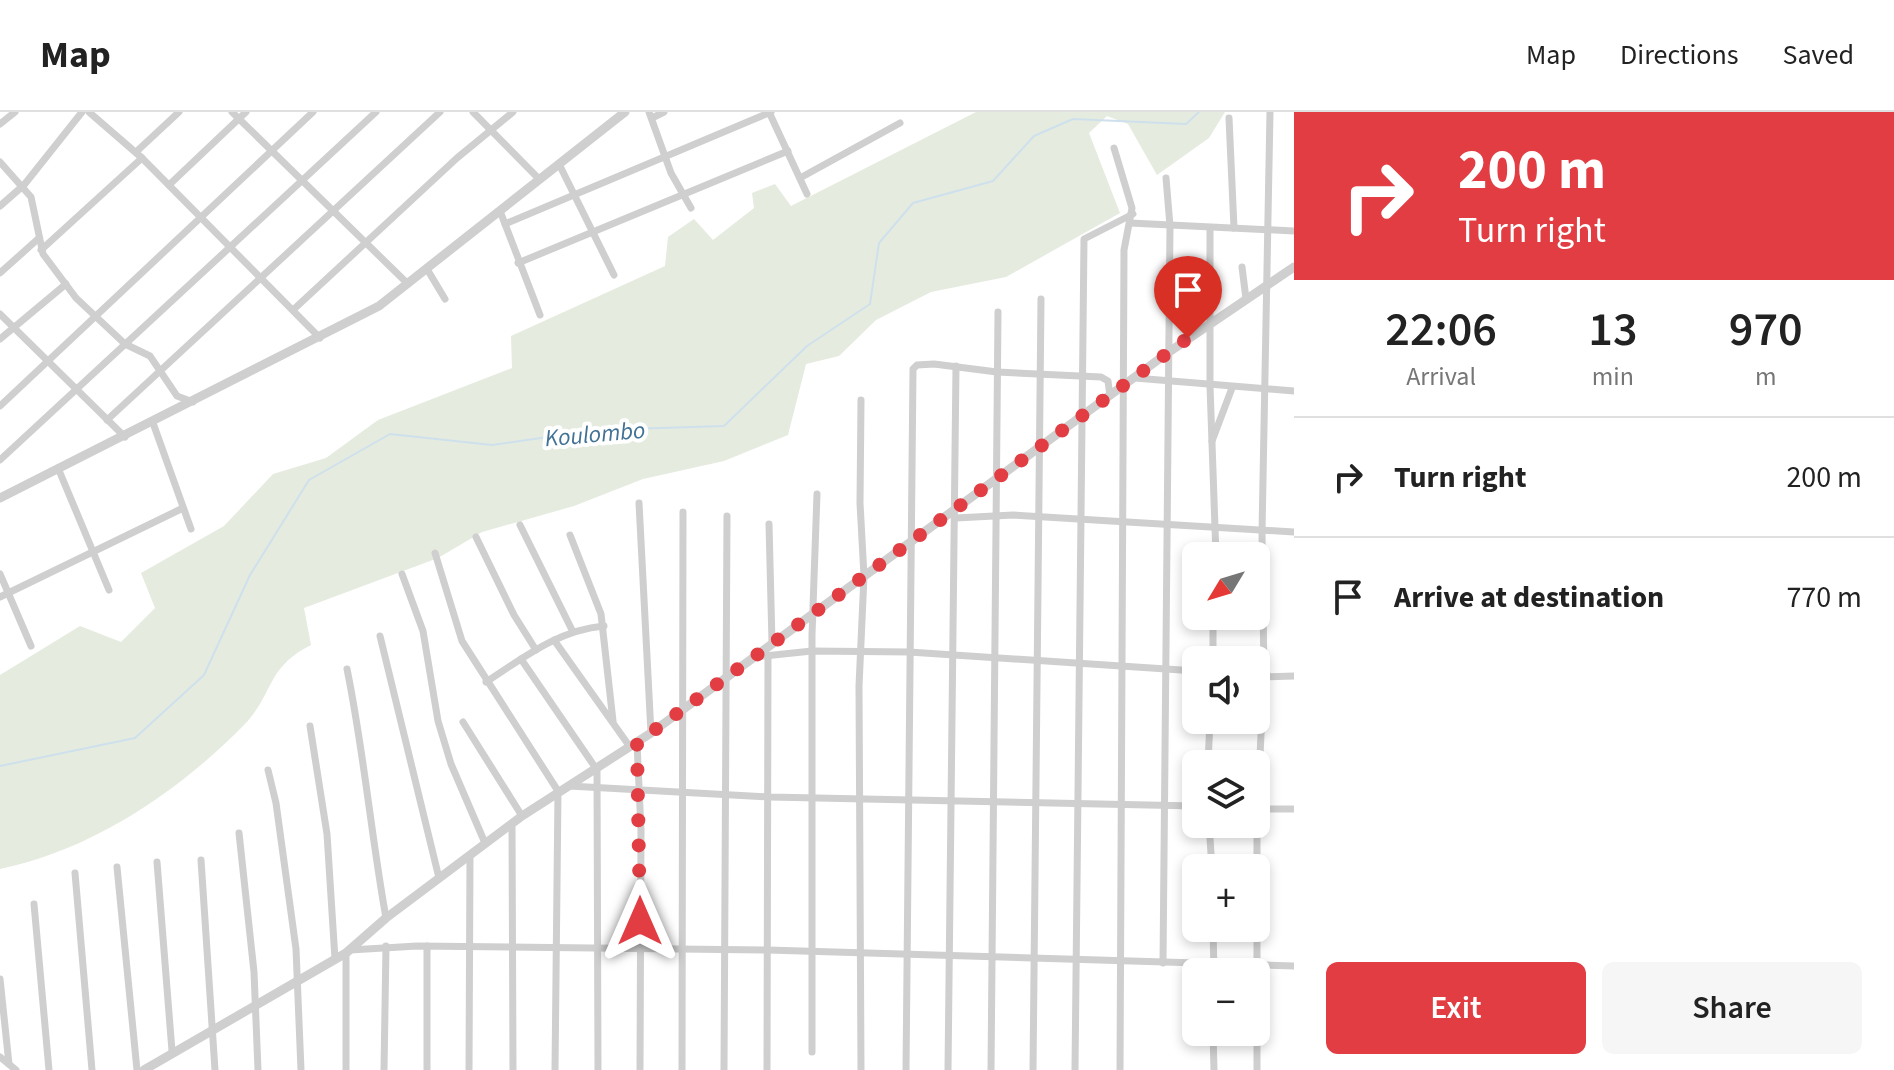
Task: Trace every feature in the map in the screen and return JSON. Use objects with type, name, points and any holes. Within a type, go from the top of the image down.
[{"type":"street","points":[[0,124],[15,112]]},
{"type":"street","points":[[0,206],[24,185],[82,112]]},
{"type":"street","points":[[89,112],[139,155],[320,338]]},
{"type":"street","points":[[41,250],[179,112]]},
{"type":"street","points":[[232,112],[408,284]]},
{"type":"street","points":[[169,185],[246,112]]},
{"type":"street","points":[[0,406],[93,315],[313,112]]},
{"type":"street","points":[[0,460],[376,112]]},
{"type":"street","points":[[107,420],[440,112]]},
{"type":"street","points":[[473,112],[539,179]]},
{"type":"street","points":[[293,310],[366,241],[513,112]]},
{"type":"street","points":[[0,498],[195,402],[379,306],[625,112]]},
{"type":"street","points":[[664,112],[651,115],[665,154],[691,208]]},
{"type":"street","points":[[505,224],[770,112],[807,194]]},
{"type":"street","points":[[1260,646],[1270,112]]},
{"type":"street","points":[[1229,118],[1234,228]]},
{"type":"street","points":[[800,178],[900,123]]},
{"type":"street","points":[[1114,148],[1132,218],[1124,250],[1126,385],[1120,1070]]},
{"type":"street","points":[[518,263],[788,151]]},
{"type":"street","points":[[0,162],[24,185],[36,207],[41,250],[66,284],[93,315],[125,344],[150,356],[177,396],[195,402]]},
{"type":"street","points":[[559,164],[614,275]]},
{"type":"street","points":[[1163,963],[1166,354],[1170,226],[1166,178]]},
{"type":"street","points":[[500,211],[540,315]]},
{"type":"street","points":[[1075,1070],[1085,237],[1132,218],[1170,226],[1294,231]]},
{"type":"street","points":[[1210,229],[1210,386],[1215,542]]},
{"type":"street","points":[[0,273],[39,238]]},
{"type":"street","points":[[1242,267],[1246,299]]},
{"type":"street","points":[[144,1070],[348,951],[386,918],[522,816],[651,733],[813,611],[955,514],[999,477],[1210,322],[1294,267]]},
{"type":"street","points":[[427,269],[445,299]]},
{"type":"street","points":[[0,339],[66,284]]},
{"type":"street","points":[[1033,1070],[1041,299]]},
{"type":"street","points":[[991,1070],[994,657],[999,477],[998,312]]},
{"type":"street","points":[[0,314],[125,437]]},
{"type":"street","points":[[906,1070],[913,369],[922,364],[1105,378],[1110,385],[1110,396]]},
{"type":"street","points":[[948,1070],[956,366]]},
{"type":"street","points":[[1135,378],[1294,391]]},
{"type":"street","points":[[1211,442],[1232,388]]},
{"type":"street","points":[[861,400],[860,503],[864,576],[861,652],[861,1070]]},
{"type":"street","points":[[153,423],[181,509],[191,529]]},
{"type":"street","points":[[58,468],[109,590]]},
{"type":"street","points":[[812,1052],[812,651],[817,494]]},
{"type":"street","points":[[639,503],[651,733]]},
{"type":"street","points":[[4,596],[181,509]]},
{"type":"street","points":[[682,1070],[685,792],[683,512]]},
{"type":"street","points":[[955,514],[1039,516],[1294,532]]},
{"type":"street","points":[[724,1070],[727,516]]},
{"type":"street","points":[[769,524],[772,643]]},
{"type":"street","points":[[520,525],[573,632]]},
{"type":"street","points":[[570,535],[604,626],[613,721]]},
{"type":"street","points":[[476,537],[514,615],[536,650]]},
{"type":"street","points":[[435,553],[451,595],[459,633],[486,682],[558,791],[555,1070]]},
{"type":"street","points":[[0,574],[4,596],[31,646]]},
{"type":"street","points":[[402,574],[423,631],[438,721],[451,764],[485,843]]},
{"type":"street","points":[[486,682],[554,640],[573,632],[604,626]]},
{"type":"street","points":[[380,636],[439,878]]},
{"type":"street","points":[[554,640],[633,745],[639,792],[640,1070]]},
{"type":"street","points":[[754,657],[812,651],[909,652],[1182,670]]},
{"type":"street","points":[[767,1070],[768,655]]},
{"type":"street","points":[[521,659],[597,770],[598,1070]]},
{"type":"street","points":[[347,669],[359,727],[369,822],[386,918]]},
{"type":"street","points":[[1270,676],[1294,676]]},
{"type":"street","points":[[463,722],[522,816]]},
{"type":"street","points":[[310,726],[327,834],[335,959]]},
{"type":"street","points":[[268,770],[276,803],[298,980],[301,1070]]},
{"type":"street","points":[[569,786],[770,797],[1182,806]]},
{"type":"street","points":[[1270,809],[1294,809]]},
{"type":"street","points":[[512,824],[513,1070]]},
{"type":"street","points":[[239,833],[256,1005],[258,1070]]},
{"type":"street","points":[[1257,838],[1257,958]]},
{"type":"street","points":[[469,1070],[472,947],[470,855]]},
{"type":"street","points":[[201,860],[215,1070]]},
{"type":"street","points":[[157,862],[172,1051]]},
{"type":"street","points":[[117,867],[137,1070]]},
{"type":"street","points":[[75,873],[92,1070]]},
{"type":"street","points":[[34,904],[49,1070]]},
{"type":"street","points":[[348,951],[386,946],[768,950],[1182,965]]},
{"type":"street","points":[[384,1070],[386,946]]},
{"type":"street","points":[[427,946],[427,1070]]},
{"type":"street","points":[[346,1070],[348,951]]},
{"type":"street","points":[[1270,966],[1294,966]]},
{"type":"street","points":[[0,979],[9,1064]]},
{"type":"street","points":[[1213,1046],[1214,1070]]},
{"type":"street","points":[[1257,1046],[1257,1070]]},
{"type":"street","points":[[0,1057],[16,1070]]},
{"type":"shaded area","points":[[976,112],[1225,112],[1209,138],[1157,175],[1128,124],[1107,116],[1089,133],[1120,213],[1006,277],[931,292],[876,320],[839,356],[806,364],[788,435],[724,461],[643,479],[574,506],[482,532],[438,558],[304,608],[311,645],[285,663],[253,715],[191,774],[100,833],[68,848],[0,869],[0,675],[80,626],[121,642],[155,608],[141,573],[224,526],[273,474],[326,458],[378,420],[512,368],[511,336],[665,266],[668,237],[694,219],[713,240],[754,208],[752,193],[775,184],[791,206]]},
{"type":"waterway","name":"Koulombo","points":[[0,766],[135,738],[204,675],[250,575],[309,480],[390,434],[492,445],[596,430],[724,426],[807,346],[870,304],[879,243],[913,203],[993,181],[1034,136],[1073,119],[1186,124],[1199,112]]},
{"type":"route","points":[[640,921],[641,830],[637,743],[830,598],[932,528],[1188,338]]}]
